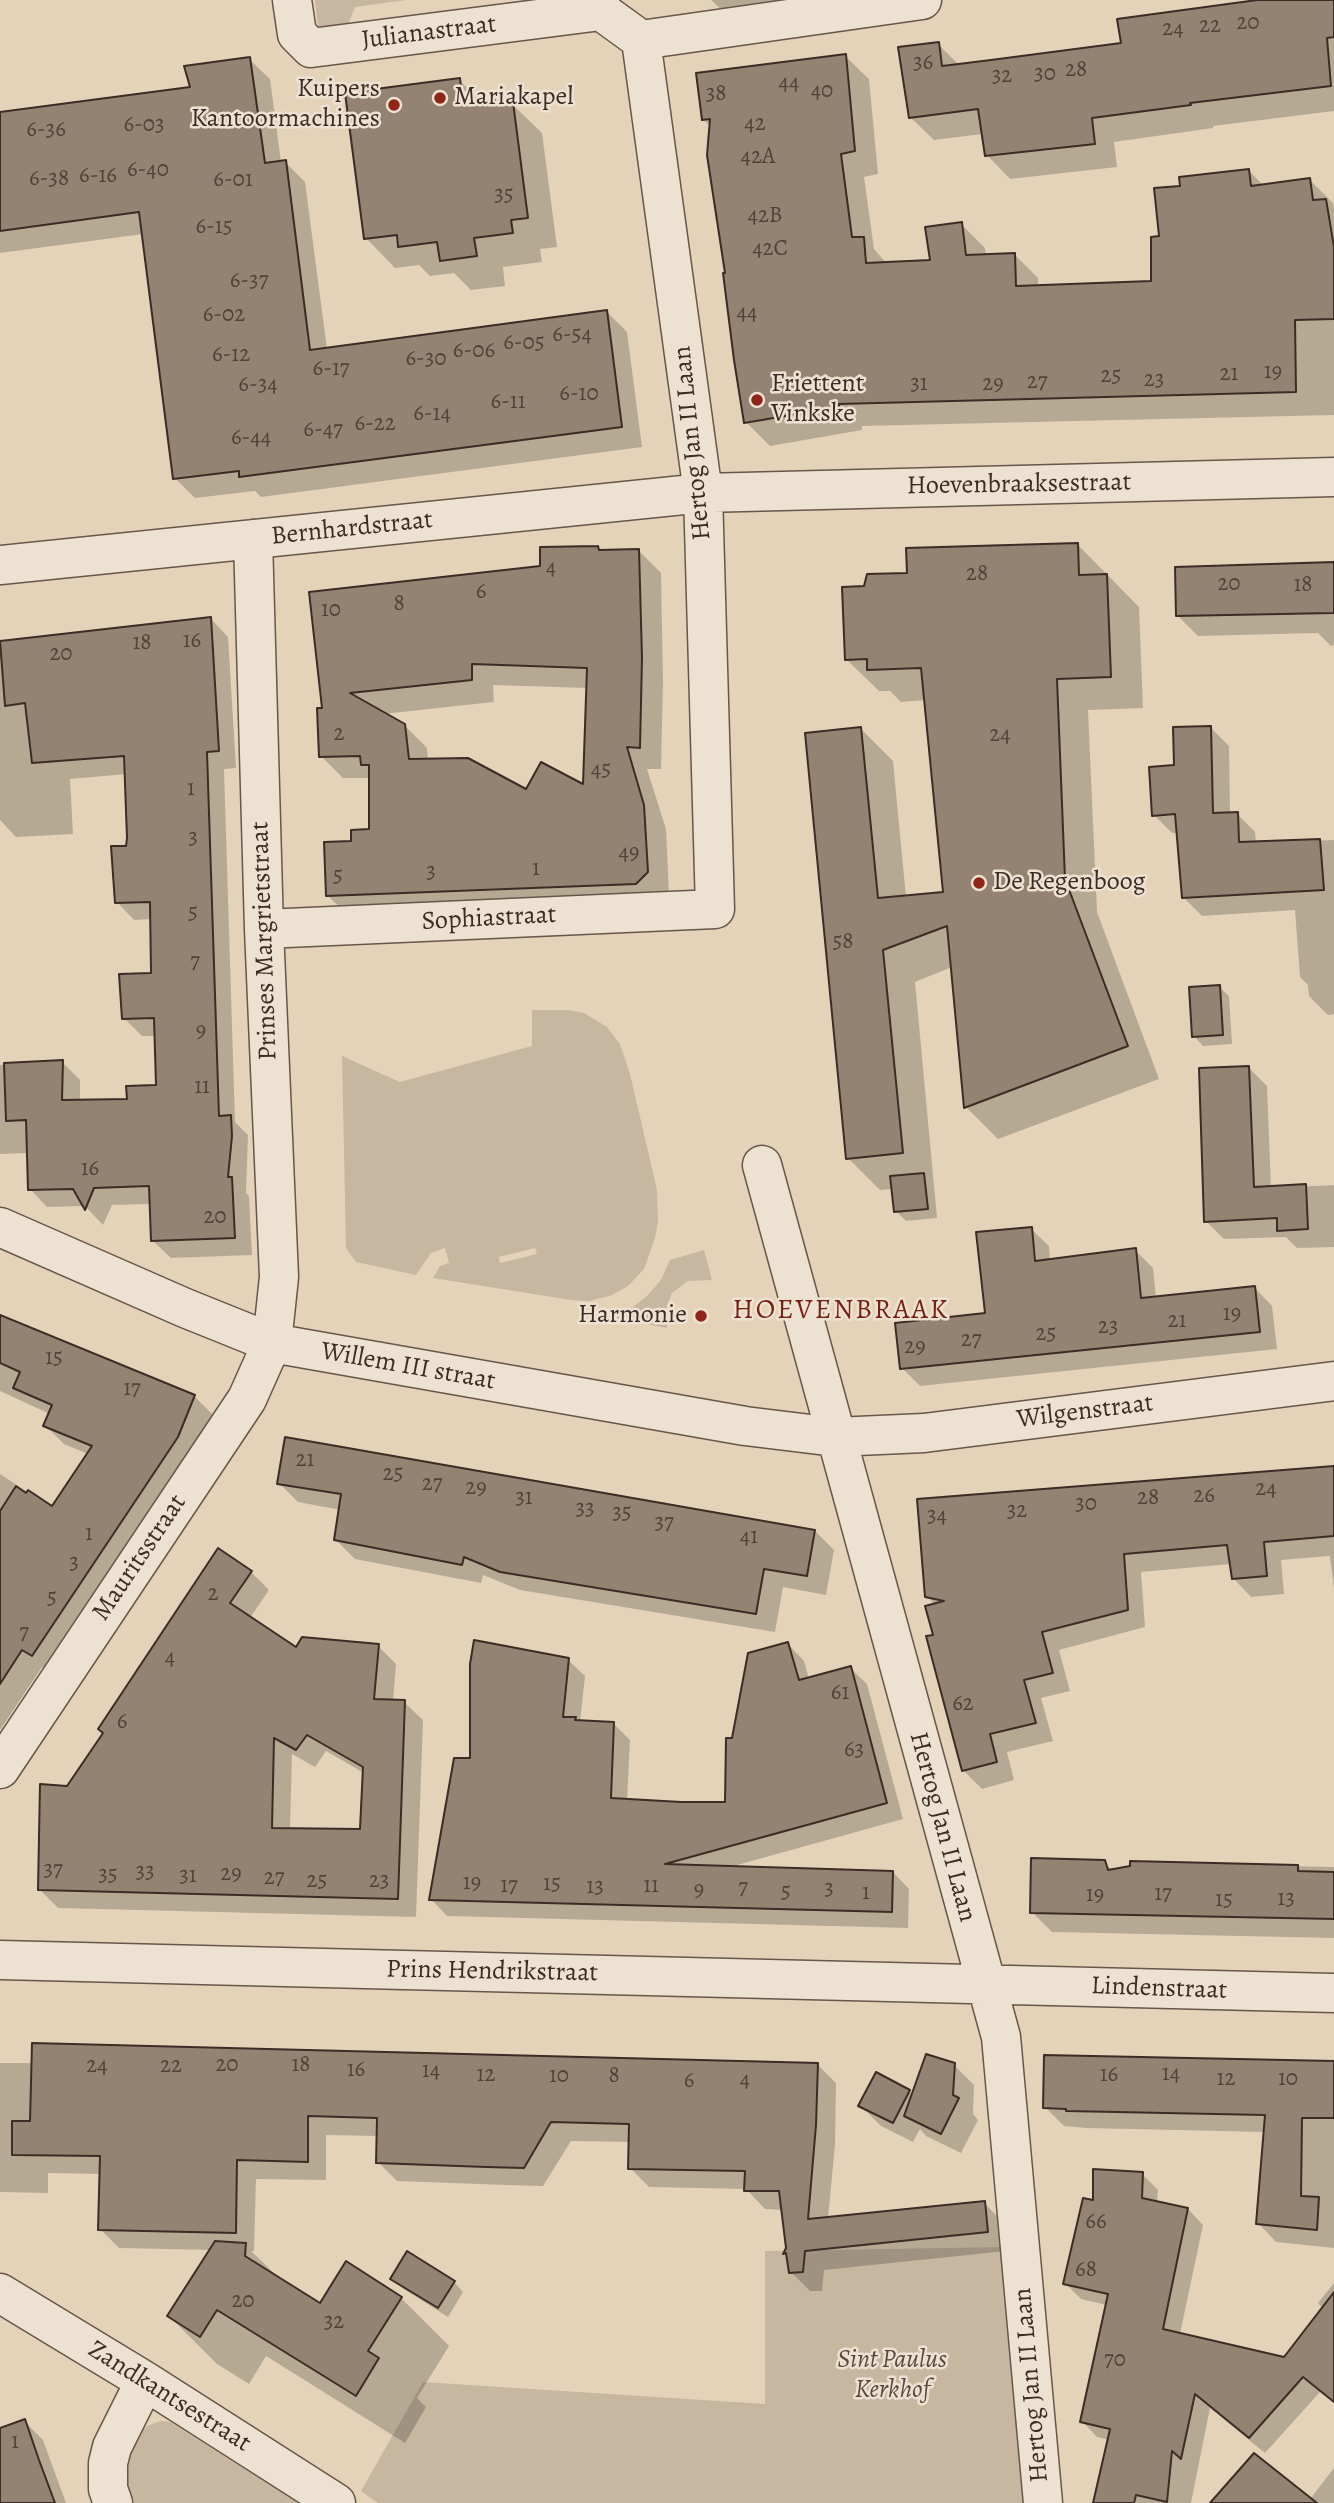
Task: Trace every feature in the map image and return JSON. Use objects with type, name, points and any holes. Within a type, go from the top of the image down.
[{"type":"street","name":"Julianastraat","points":[[292,0],[297,34],[311,48],[600,5]]},
{"type":"street","points":[[600,5],[640,40],[922,0]]},
{"type":"street","name":"Hertog Jan II Laan","points":[[640,40],[703,493],[715,909]]},
{"type":"street","name":"Hoevenbraaksestraat","points":[[703,493],[1334,477]]},
{"type":"street","name":"Bernhardstraat","points":[[0,565],[703,493]]},
{"type":"street","name":"Prinses Margrietstraat","points":[[253,539],[264,929],[279,1277],[272,1343]]},
{"type":"street","name":"Sophiastraat","points":[[264,929],[715,909]]},
{"type":"street","name":"Hertog Jan II Laan","points":[[762,1166],[1000,2037],[1043,2503]]},
{"type":"street","name":"Willem III straat","points":[[0,1227],[272,1343],[746,1426],[835,1437]]},
{"type":"street","name":"Mauritsstraat","points":[[0,1769],[247,1399],[272,1343]]},
{"type":"street","name":"Wilgenstraat","points":[[835,1437],[923,1433],[1334,1381]]},
{"type":"street","name":"Prins Hendrikstraat","points":[[0,1960],[985,1984]]},
{"type":"street","name":"Lindenstraat","points":[[985,1984],[1334,1993]]},
{"type":"street","name":"Zandkantsestraat","points":[[0,2293],[145,2381],[336,2503]]},
{"type":"street","points":[[113,2503],[108,2489],[108,2463],[112,2447],[145,2381]]},
{"type":"green space","points":[[315,0],[406,0],[355,7],[347,27],[328,30],[318,26]]},
{"type":"green space","points":[[532,1010],[569,1010],[584,1013],[607,1027],[620,1044],[630,1074],[657,1190],[658,1222],[644,1269],[628,1286],[612,1295],[589,1301],[433,1278],[440,1266],[449,1263],[445,1248],[431,1253],[416,1275],[356,1262],[346,1248],[342,1056],[400,1082],[532,1046]],"holes":[[[535,1248],[537,1254],[500,1263],[499,1257]]]},
{"type":"green space","points":[[704,1250],[712,1280],[688,1281],[672,1293],[666,1308],[667,1328],[610,1317],[633,1307],[648,1295],[661,1280],[670,1260]]},
{"type":"green space","name":"Sint Paulus Kerkhof","points":[[1004,2247],[1035,2503],[378,2503],[361,2491],[423,2382],[765,2404],[765,2251]]},
{"type":"green space","points":[[161,2421],[170,2422],[298,2503],[131,2503],[124,2474],[131,2451],[147,2426]]},
{"type":"building","points":[[1257,0],[1334,0],[1334,37],[1327,38],[1331,86],[1092,118],[1095,144],[985,156],[978,109],[909,118],[898,47],[939,42],[942,66],[1121,43],[1117,19]]},
{"type":"building","points":[[846,54],[855,151],[841,154],[852,237],[864,237],[866,263],[930,260],[925,227],[962,222],[966,255],[1015,253],[1016,286],[1151,281],[1151,237],[1159,236],[1154,188],[1180,186],[1179,177],[1249,169],[1251,186],[1310,178],[1313,200],[1326,199],[1334,247],[1334,319],[1295,320],[1296,392],[839,404],[839,407],[744,423],[707,155],[710,119],[702,120],[696,73]]},
{"type":"building","points":[[250,57],[265,163],[286,160],[310,350],[607,310],[622,427],[239,477],[239,471],[173,479],[139,212],[0,231],[0,112],[190,87],[184,66]]},
{"type":"building","points":[[460,78],[463,104],[495,100],[495,104],[513,102],[528,218],[511,220],[513,233],[474,238],[477,256],[440,261],[437,242],[398,247],[397,235],[364,239],[345,93]]},
{"type":"building","points":[[1078,543],[1079,575],[1107,574],[1111,677],[1057,679],[1065,879],[1128,1046],[964,1108],[947,926],[883,950],[903,1153],[846,1159],[805,733],[861,727],[878,898],[943,892],[921,668],[867,670],[867,659],[845,660],[842,587],[864,586],[867,574],[907,573],[906,548]]},
{"type":"building","points":[[598,546],[599,550],[639,549],[642,658],[640,748],[627,747],[644,805],[648,872],[636,884],[326,896],[324,842],[351,841],[351,830],[369,829],[369,765],[361,765],[360,756],[319,757],[317,708],[322,708],[309,592],[540,566],[540,547]],"holes":[[[472,664],[587,668],[583,784],[541,762],[526,789],[468,758],[409,759],[405,724],[350,693],[472,680]]]},
{"type":"building","points":[[1334,562],[1334,613],[1176,616],[1175,567]]},
{"type":"building","points":[[211,617],[219,751],[207,752],[219,1116],[231,1115],[228,1177],[232,1177],[235,1238],[151,1241],[149,1186],[94,1188],[85,1210],[73,1189],[28,1190],[26,1120],[6,1121],[4,1063],[63,1060],[62,1100],[127,1099],[126,1086],[156,1085],[154,1018],[122,1019],[119,974],[151,973],[150,902],[115,903],[111,846],[126,846],[127,838],[124,756],[32,763],[25,703],[5,706],[0,641]]},
{"type":"building","points":[[1211,726],[1213,813],[1238,812],[1239,842],[1320,839],[1324,890],[1182,898],[1175,814],[1152,816],[1149,767],[1174,765],[1173,727]]},
{"type":"building","points":[[1220,985],[1223,1035],[1192,1037],[1189,987]]},
{"type":"building","points":[[1249,1066],[1254,1187],[1306,1184],[1308,1229],[1277,1231],[1277,1218],[1204,1222],[1199,1068]]},
{"type":"building","points":[[924,1173],[928,1209],[894,1212],[890,1176]]},
{"type":"building","points":[[1032,1227],[1035,1261],[1136,1248],[1141,1298],[1255,1286],[1260,1332],[900,1369],[895,1323],[985,1313],[976,1232]]},
{"type":"building","points":[[0,1315],[195,1395],[178,1437],[32,1656],[22,1650],[0,1684],[0,1511],[16,1486],[26,1493],[28,1490],[52,1506],[92,1446],[43,1426],[52,1405],[13,1388],[20,1372],[0,1363]]},
{"type":"building","points":[[285,1437],[815,1530],[807,1576],[764,1569],[756,1614],[500,1572],[464,1557],[462,1565],[334,1540],[341,1494],[277,1484]]},
{"type":"building","points":[[1334,1466],[1334,1536],[1264,1542],[1267,1576],[1232,1579],[1227,1545],[1124,1554],[1128,1610],[1042,1632],[1053,1673],[1024,1680],[1036,1723],[990,1734],[997,1762],[962,1771],[926,1636],[933,1635],[925,1606],[944,1601],[925,1597],[917,1499]]},
{"type":"building","points":[[218,1548],[252,1571],[230,1603],[296,1647],[302,1637],[379,1644],[374,1699],[405,1700],[398,1899],[38,1890],[40,1784],[67,1786],[103,1733],[98,1729]],"holes":[[[307,1735],[363,1767],[360,1829],[272,1828],[274,1738],[296,1750]]]},
{"type":"building","points":[[474,1640],[569,1658],[563,1717],[614,1722],[611,1798],[725,1802],[726,1738],[732,1738],[748,1653],[788,1642],[799,1680],[851,1666],[887,1803],[665,1864],[893,1871],[892,1912],[429,1900],[454,1758],[470,1758],[470,1664]]},
{"type":"building","points":[[1031,1858],[1105,1860],[1108,1870],[1130,1866],[1130,1861],[1298,1865],[1298,1871],[1334,1872],[1334,1919],[1030,1913]]},
{"type":"building","points":[[32,2043],[818,2063],[808,2219],[985,2201],[988,2232],[805,2251],[803,2272],[789,2273],[786,2253],[783,2254],[786,2248],[779,2191],[744,2191],[745,2171],[628,2169],[629,2124],[551,2122],[524,2168],[376,2163],[377,2118],[308,2116],[308,2162],[237,2160],[236,2233],[98,2230],[100,2156],[12,2155],[12,2121],[30,2121]]},
{"type":"building","points":[[926,2054],[955,2063],[953,2095],[959,2098],[941,2134],[904,2116]]},
{"type":"building","points":[[1044,2055],[1334,2061],[1334,2118],[1302,2118],[1301,2196],[1319,2197],[1317,2230],[1256,2224],[1265,2115],[1066,2111],[1043,2108]]},
{"type":"building","points":[[876,2072],[910,2090],[893,2123],[858,2106]]},
{"type":"building","points":[[1093,2169],[1143,2172],[1142,2198],[1188,2208],[1163,2329],[1284,2357],[1334,2292],[1334,2402],[1303,2377],[1249,2438],[1195,2394],[1181,2459],[1172,2451],[1167,2502],[1136,2495],[1134,2503],[1093,2503],[1110,2429],[1080,2422],[1108,2294],[1063,2284],[1083,2198],[1093,2200]]},
{"type":"building","points":[[215,2241],[246,2243],[245,2256],[320,2303],[346,2261],[402,2297],[368,2351],[379,2358],[356,2396],[217,2310],[200,2337],[167,2316]]},
{"type":"building","points":[[407,2251],[455,2281],[438,2308],[390,2279]]},
{"type":"building","points":[[25,2419],[55,2503],[0,2503],[0,2428]]},
{"type":"building","points":[[1254,2453],[1317,2503],[1210,2503]]},
{"type":"place","name":"Mariakapel","points":[[440,98]]},
{"type":"place","name":"Kuipers Kantoormachines","points":[[394,105]]},
{"type":"place","name":"Friettent Vinkske","points":[[757,400]]},
{"type":"place","name":"De Regenboog","points":[[979,883]]},
{"type":"place","name":"Harmonie","points":[[701,1316]]},
{"type":"district","name":"HOEVENBRAAK","points":[[841,1311]]}]
